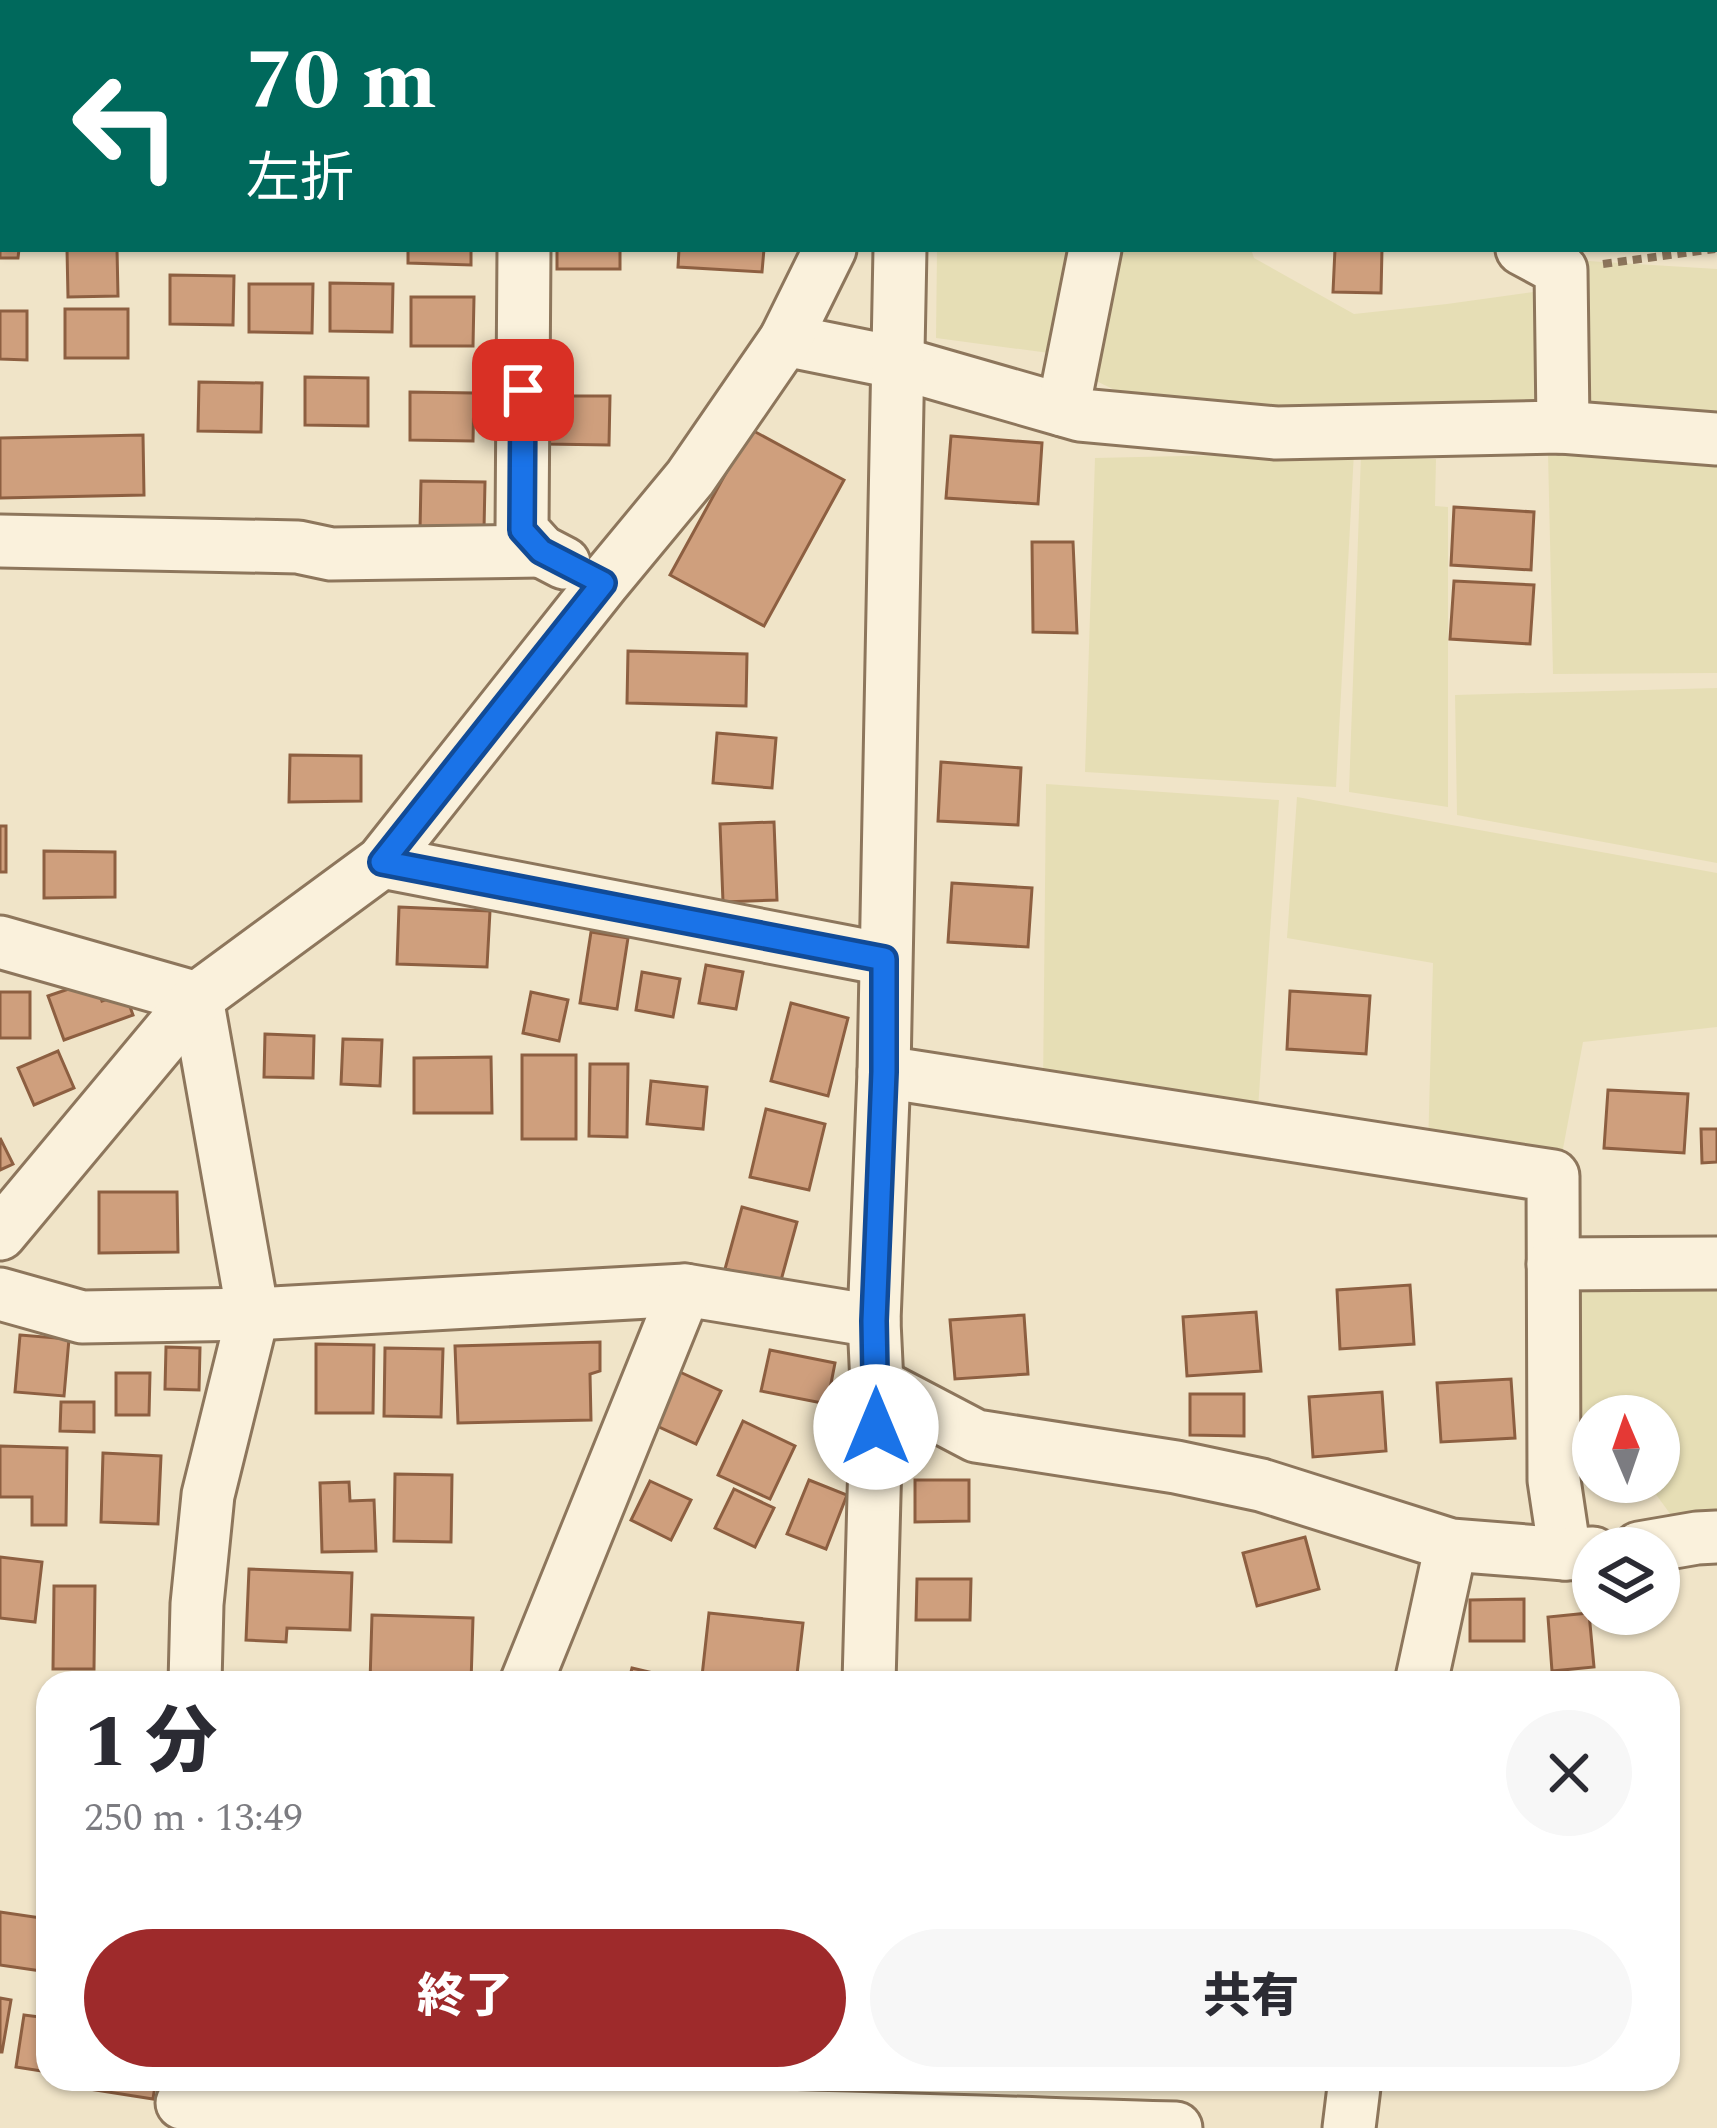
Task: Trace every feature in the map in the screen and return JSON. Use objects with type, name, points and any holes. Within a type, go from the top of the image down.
[{"type":"street","points":[[524,252],[522,530],[541,551],[603,583]]},
{"type":"street","points":[[0,1234],[197,998],[382,862],[690,478],[785,340],[829,252]]},
{"type":"street","points":[[869,1671],[884,959],[918,368],[900,252]]},
{"type":"street","points":[[1063,410],[1093,252]]},
{"type":"street","points":[[1542,260],[1561,427]]},
{"type":"street","points":[[785,340],[918,368],[1080,416],[1276,433],[1561,427],[1717,439]]},
{"type":"street","points":[[0,541],[298,547],[331,554],[541,551]]},
{"type":"street","points":[[382,862],[884,959]]},
{"type":"street","points":[[0,942],[197,998]]},
{"type":"street","points":[[195,1671],[208,1495],[253,1314],[197,998]]},
{"type":"street","points":[[884,1072],[1553,1176],[1555,1480],[1572,1532]]},
{"type":"street","points":[[1553,1264],[1717,1263]]},
{"type":"street","points":[[0,1294],[82,1317],[253,1314],[685,1290],[874,1321]]},
{"type":"street","points":[[531,1671],[685,1290]]},
{"type":"street","points":[[877,1384],[976,1436],[1261,1485],[1450,1545],[1572,1554]]},
{"type":"street","points":[[1680,1541],[1717,1538]]},
{"type":"street","points":[[1423,1671],[1450,1545]]},
{"type":"street","points":[[1349,2128],[1354,2091]]},
{"type":"street","points":[[179,2103],[859,2108],[1176,2128]]},
{"type":"path","points":[[1542,260],[1669,252]]},
{"type":"shaded area","points":[[937,252],[1076,252],[1049,353],[936,338]]},
{"type":"shaded area","points":[[1119,252],[1252,252],[1254,258],[1354,314],[1548,290],[1553,408],[1347,414],[1165,404],[1092,379]]},
{"type":"shaded area","points":[[1572,260],[1717,269],[1717,439],[1586,429]]},
{"type":"shaded area","points":[[1354,452],[1336,787],[1085,772],[1095,458]]},
{"type":"shaded area","points":[[1548,453],[1717,461],[1717,673],[1553,674]]},
{"type":"shaded area","points":[[1361,455],[1436,459],[1435,506],[1448,507],[1448,807],[1349,792]]},
{"type":"shaded area","points":[[1717,688],[1717,863],[1457,815],[1455,695]]},
{"type":"shaded area","points":[[1046,784],[1279,800],[1258,1109],[1043,1088]]},
{"type":"shaded area","points":[[1297,797],[1717,873],[1717,1027],[1583,1042],[1559,1170],[1428,1150],[1433,963],[1287,938]]},
{"type":"shaded area","points":[[1563,1280],[1717,1289],[1717,1514],[1671,1515],[1662,1503],[1680,1503],[1680,1395],[1572,1395],[1572,1480],[1555,1480]]},
{"type":"building","points":[[0,252],[19,252],[18,258],[0,258]]},
{"type":"building","points":[[67,252],[117,252],[118,296],[68,297]]},
{"type":"building","points":[[408,252],[471,252],[471,265],[408,263]]},
{"type":"building","points":[[557,252],[620,252],[620,269],[557,269]]},
{"type":"building","points":[[679,252],[764,252],[762,272],[678,267]]},
{"type":"building","points":[[1335,252],[1382,252],[1381,293],[1333,292]]},
{"type":"building","points":[[170,275],[234,276],[233,325],[170,324]]},
{"type":"building","points":[[330,283],[393,284],[392,332],[330,331]]},
{"type":"building","points":[[249,284],[313,284],[312,333],[249,332]]},
{"type":"building","points":[[411,297],[474,297],[473,346],[411,346]]},
{"type":"building","points":[[65,309],[128,309],[128,358],[65,358]]},
{"type":"building","points":[[0,311],[27,311],[27,360],[0,359]]},
{"type":"building","points":[[305,377],[368,378],[368,426],[305,425]]},
{"type":"building","points":[[199,382],[262,383],[261,432],[198,431]]},
{"type":"building","points":[[410,392],[474,393],[473,441],[410,440]]},
{"type":"building","points":[[547,396],[610,396],[609,445],[546,444]]},
{"type":"building","points":[[750,429],[844,480],[764,626],[670,575]]},
{"type":"building","points":[[143,435],[144,495],[0,498],[0,438]]},
{"type":"building","points":[[951,436],[1042,443],[1038,504],[946,498]]},
{"type":"building","points":[[421,481],[485,482],[484,530],[420,530]]},
{"type":"building","points":[[1454,507],[1534,512],[1531,570],[1451,565]]},
{"type":"building","points":[[1032,542],[1073,542],[1077,633],[1033,632]]},
{"type":"building","points":[[1454,581],[1534,585],[1530,644],[1450,639]]},
{"type":"building","points":[[628,651],[747,654],[746,706],[627,703]]},
{"type":"building","points":[[717,733],[776,738],[772,788],[713,783]]},
{"type":"building","points":[[290,755],[361,756],[361,801],[289,802]]},
{"type":"building","points":[[941,762],[1021,768],[1018,825],[938,821]]},
{"type":"building","points":[[774,822],[777,900],[723,902],[720,824]]},
{"type":"building","points":[[0,826],[6,826],[6,872],[0,872]]},
{"type":"building","points":[[44,851],[115,852],[115,897],[44,898]]},
{"type":"building","points":[[952,883],[1032,888],[1028,947],[948,942]]},
{"type":"building","points":[[399,907],[490,911],[487,967],[397,964]]},
{"type":"building","points":[[591,932],[628,938],[617,1009],[580,1003]]},
{"type":"building","points":[[706,965],[743,972],[736,1009],[699,1003]]},
{"type":"building","points":[[642,972],[680,979],[673,1017],[636,1010]]},
{"type":"building","points":[[95,980],[102,1001],[125,993],[133,1015],[64,1040],[48,996]]},
{"type":"building","points":[[1290,991],[1370,996],[1366,1054],[1287,1049]]},
{"type":"building","points":[[0,992],[30,992],[30,1038],[0,1038]]},
{"type":"building","points":[[531,992],[568,1000],[559,1041],[523,1033]]},
{"type":"building","points":[[791,1003],[848,1018],[828,1096],[771,1081]]},
{"type":"building","points":[[265,1034],[314,1036],[313,1078],[264,1077]]},
{"type":"building","points":[[343,1039],[382,1040],[380,1086],[341,1084]]},
{"type":"building","points":[[58,1051],[74,1088],[34,1105],[18,1068]]},
{"type":"building","points":[[522,1055],[576,1055],[576,1139],[522,1139]]},
{"type":"building","points":[[491,1057],[492,1113],[414,1113],[414,1058]]},
{"type":"building","points":[[590,1064],[628,1064],[627,1137],[589,1136]]},
{"type":"building","points":[[651,1081],[707,1087],[703,1129],[647,1124]]},
{"type":"building","points":[[1608,1090],[1688,1094],[1684,1153],[1604,1148]]},
{"type":"building","points":[[766,1109],[825,1124],[809,1190],[750,1177]]},
{"type":"building","points":[[1701,1129],[1717,1129],[1717,1162],[1702,1163]]},
{"type":"building","points":[[0,1138],[13,1164],[0,1170]]},
{"type":"building","points":[[99,1192],[177,1192],[178,1252],[99,1253]]},
{"type":"building","points":[[742,1207],[797,1222],[780,1284],[725,1269]]},
{"type":"building","points":[[1410,1285],[1414,1344],[1340,1349],[1337,1290]]},
{"type":"building","points":[[1256,1312],[1261,1371],[1187,1376],[1183,1317]]},
{"type":"building","points":[[1024,1315],[1028,1374],[955,1379],[950,1320]]},
{"type":"building","points":[[20,1335],[69,1339],[64,1396],[15,1392]]},
{"type":"building","points":[[600,1342],[600,1371],[590,1374],[591,1420],[458,1423],[455,1346]]},
{"type":"building","points":[[316,1344],[374,1345],[373,1413],[316,1413]]},
{"type":"building","points":[[166,1347],[200,1348],[199,1390],[165,1389]]},
{"type":"building","points":[[385,1348],[443,1349],[441,1417],[384,1416]]},
{"type":"building","points":[[770,1350],[835,1363],[827,1404],[761,1391]]},
{"type":"building","points":[[669,1367],[721,1391],[696,1444],[644,1420]]},
{"type":"building","points":[[116,1373],[150,1373],[149,1415],[116,1415]]},
{"type":"building","points":[[1511,1379],[1515,1438],[1441,1442],[1437,1383]]},
{"type":"building","points":[[1382,1392],[1386,1451],[1313,1457],[1309,1397]]},
{"type":"building","points":[[1190,1394],[1244,1394],[1244,1436],[1190,1435]]},
{"type":"building","points":[[61,1402],[94,1402],[94,1432],[60,1431]]},
{"type":"building","points":[[743,1421],[795,1446],[770,1499],[718,1475]]},
{"type":"building","points":[[0,1446],[67,1448],[66,1525],[32,1525],[32,1497],[0,1497]]},
{"type":"building","points":[[103,1453],[161,1456],[158,1524],[101,1522]]},
{"type":"building","points":[[395,1474],[452,1475],[451,1542],[394,1541]]},
{"type":"building","points":[[809,1480],[847,1495],[826,1549],[787,1534]]},
{"type":"building","points":[[915,1480],[969,1480],[969,1521],[915,1522]]},
{"type":"building","points":[[650,1481],[691,1500],[671,1540],[631,1520]]},
{"type":"building","points":[[349,1482],[350,1501],[374,1500],[376,1551],[322,1552],[320,1483]]},
{"type":"building","points":[[734,1489],[774,1508],[755,1547],[715,1528]]},
{"type":"building","points":[[1305,1537],[1319,1589],[1257,1606],[1243,1553]]},
{"type":"building","points":[[0,1557],[42,1562],[35,1622],[0,1618]]},
{"type":"building","points":[[249,1569],[352,1573],[350,1630],[287,1628],[286,1642],[246,1640]]},
{"type":"building","points":[[917,1579],[971,1579],[970,1620],[916,1620]]},
{"type":"building","points":[[54,1586],[95,1586],[94,1669],[53,1669]]},
{"type":"building","points":[[1524,1599],[1524,1641],[1470,1641],[1470,1600]]},
{"type":"building","points":[[709,1613],[803,1623],[797,1671],[703,1671]]},
{"type":"building","points":[[372,1615],[473,1618],[471,1671],[370,1671]]},
{"type":"building","points":[[1572,1615],[1572,1635],[1591,1635],[1594,1667],[1552,1671],[1548,1617]]},
{"type":"building","points":[[0,1912],[36,1917],[36,1970],[0,1965]]},
{"type":"building","points":[[0,1998],[11,2000],[2,2052],[0,2052]]},
{"type":"building","points":[[24,2015],[36,2016],[36,2070],[16,2067]]},
{"type":"building","points":[[102,2091],[154,2091],[153,2099]]},
{"type":"route","points":[[523,390],[522,530],[541,551],[603,583],[382,862],[884,959],[874,1321],[876,1427]]}]
